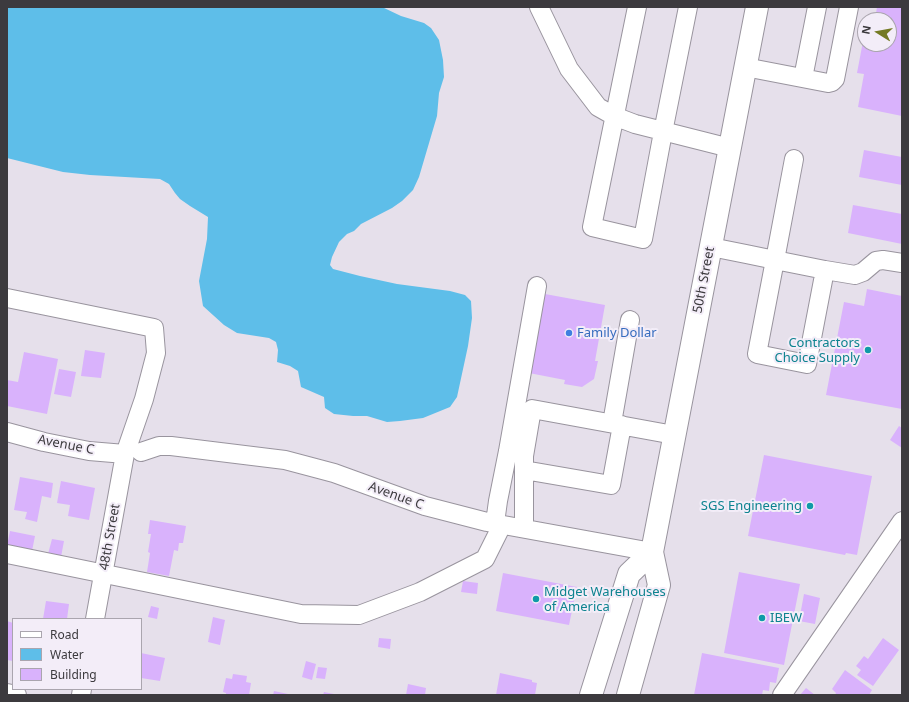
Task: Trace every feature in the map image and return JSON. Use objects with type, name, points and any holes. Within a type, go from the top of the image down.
[{"type":"main road","name":"50th Street","points":[[628,695],[659,585],[652,552],[757,7]]},
{"type":"main road","points":[[591,695],[629,574],[652,552]]},
{"type":"street","points":[[539,7],[569,68],[598,107],[614,116],[635,124],[730,148]]},
{"type":"street","points":[[637,7],[592,227],[643,239],[688,7]]},
{"type":"street","points":[[803,78],[817,7]]},
{"type":"street","points":[[745,67],[828,83],[832,82],[835,79],[848,7]]},
{"type":"street","points":[[794,159],[758,354],[807,364],[825,270]]},
{"type":"street","points":[[710,247],[825,270],[855,274],[863,272],[876,261],[883,260],[902,263]]},
{"type":"street","points":[[7,554],[301,614],[359,615],[420,592],[485,558],[499,524],[498,501],[537,286]]},
{"type":"street","name":"48th Street","points":[[7,298],[154,328],[156,353],[103,573],[95,618]]},
{"type":"street","points":[[524,470],[611,485],[630,320]]},
{"type":"street","points":[[524,528],[524,456],[532,409],[674,435]]},
{"type":"street","name":"Avenue C","points":[[7,432],[89,451],[133,453],[158,446],[171,446],[285,460],[334,473],[425,506],[499,524],[652,552]]},
{"type":"street","points":[[782,695],[902,521]]},
{"type":"street","points":[[7,693],[17,695]]},
{"type":"water","points":[[7,7],[382,7],[401,16],[424,23],[431,28],[439,40],[443,60],[444,77],[439,93],[437,116],[419,177],[413,190],[402,201],[392,208],[361,224],[354,231],[347,234],[339,242],[330,265],[333,269],[360,276],[397,284],[450,291],[465,295],[471,301],[472,318],[468,346],[457,397],[450,407],[423,418],[387,422],[367,416],[334,414],[325,408],[324,397],[301,387],[298,371],[290,366],[277,362],[278,350],[276,342],[269,338],[237,333],[224,325],[203,306],[199,281],[207,239],[208,217],[180,199],[169,184],[160,179],[63,172],[7,158]]},
{"type":"building","points":[[877,7],[902,7],[902,116],[858,107],[864,74],[857,73],[861,52],[897,52],[897,12],[876,12]]},
{"type":"building","points":[[864,150],[902,157],[902,185],[859,177]]},
{"type":"building","points":[[853,205],[902,214],[902,244],[848,233]]},
{"type":"building","name":"Contractors Choice Supply","points":[[867,289],[902,296],[902,409],[826,395],[844,302],[864,306]]},
{"type":"building","name":"Family Dollar","points":[[545,294],[605,305],[595,361],[598,361],[594,379],[582,387],[564,384],[565,380],[529,373]]},
{"type":"building","points":[[85,350],[105,353],[101,378],[81,376]]},
{"type":"building","points":[[24,352],[58,359],[47,414],[7,406],[7,380],[18,382]]},
{"type":"building","points":[[59,369],[76,372],[71,397],[54,394]]},
{"type":"building","points":[[899,426],[902,428],[902,448],[890,440]]},
{"type":"building","name":"SGS Engineering","points":[[764,455],[872,476],[857,555],[846,553],[845,555],[748,536]]},
{"type":"building","points":[[20,477],[53,483],[51,498],[42,496],[37,522],[25,519],[27,512],[14,510]]},
{"type":"building","points":[[61,481],[95,488],[89,520],[68,516],[70,505],[57,503]]},
{"type":"building","points":[[150,520],[186,526],[183,543],[179,543],[178,551],[174,550],[169,576],[147,572],[150,553],[148,552],[151,534],[148,534]]},
{"type":"building","points":[[10,531],[35,536],[32,551],[7,546]]},
{"type":"building","points":[[52,539],[64,541],[61,557],[48,554]]},
{"type":"building","name":"IBEW","points":[[739,572],[800,584],[784,665],[724,653]]},
{"type":"building","name":"Midget Warehouses of America","points":[[503,573],[577,587],[569,625],[496,611]]},
{"type":"building","points":[[463,581],[478,583],[477,594],[461,592]]},
{"type":"building","points":[[804,594],[820,598],[815,624],[799,621]]},
{"type":"building","points":[[46,601],[69,604],[67,618],[43,618]]},
{"type":"building","points":[[151,606],[159,608],[157,619],[148,617]]},
{"type":"building","points":[[213,617],[225,620],[220,645],[208,642]]},
{"type":"building","points":[[7,621],[12,623],[12,661],[7,660]]},
{"type":"building","points":[[379,638],[391,639],[390,649],[378,647]]},
{"type":"building","points":[[883,638],[899,650],[873,686],[857,675],[861,670],[856,666],[864,656],[868,659]]},
{"type":"building","points":[[142,653],[165,658],[160,681],[142,678]]},
{"type":"building","points":[[702,653],[779,668],[776,683],[770,682],[769,691],[763,690],[762,695],[694,695]]},
{"type":"building","points":[[306,661],[316,664],[312,680],[302,677]]},
{"type":"building","points":[[318,667],[327,668],[325,679],[316,678]]},
{"type":"building","points":[[845,670],[872,690],[869,695],[835,695],[836,693],[832,689]]},
{"type":"building","points":[[500,673],[532,680],[532,682],[537,683],[535,695],[496,695]]},
{"type":"building","points":[[233,674],[247,676],[246,682],[251,683],[249,695],[226,695],[226,693],[223,692],[226,678],[232,679]]},
{"type":"building","points":[[408,684],[426,688],[425,695],[406,695]]},
{"type":"building","points":[[806,688],[815,695],[800,695]]},
{"type":"building","points":[[274,691],[288,694],[288,695],[273,695]]},
{"type":"building","points":[[324,692],[334,694],[334,695],[323,695]]},
{"type":"place","name":"Family Dollar","points":[[569,333]]},
{"type":"place","name":"Contractors Choice Supply","points":[[868,350]]},
{"type":"place","name":"SGS Engineering","points":[[810,506]]},
{"type":"place","name":"Midget Warehouses of America","points":[[536,599]]},
{"type":"place","name":"IBEW","points":[[762,618]]}]
